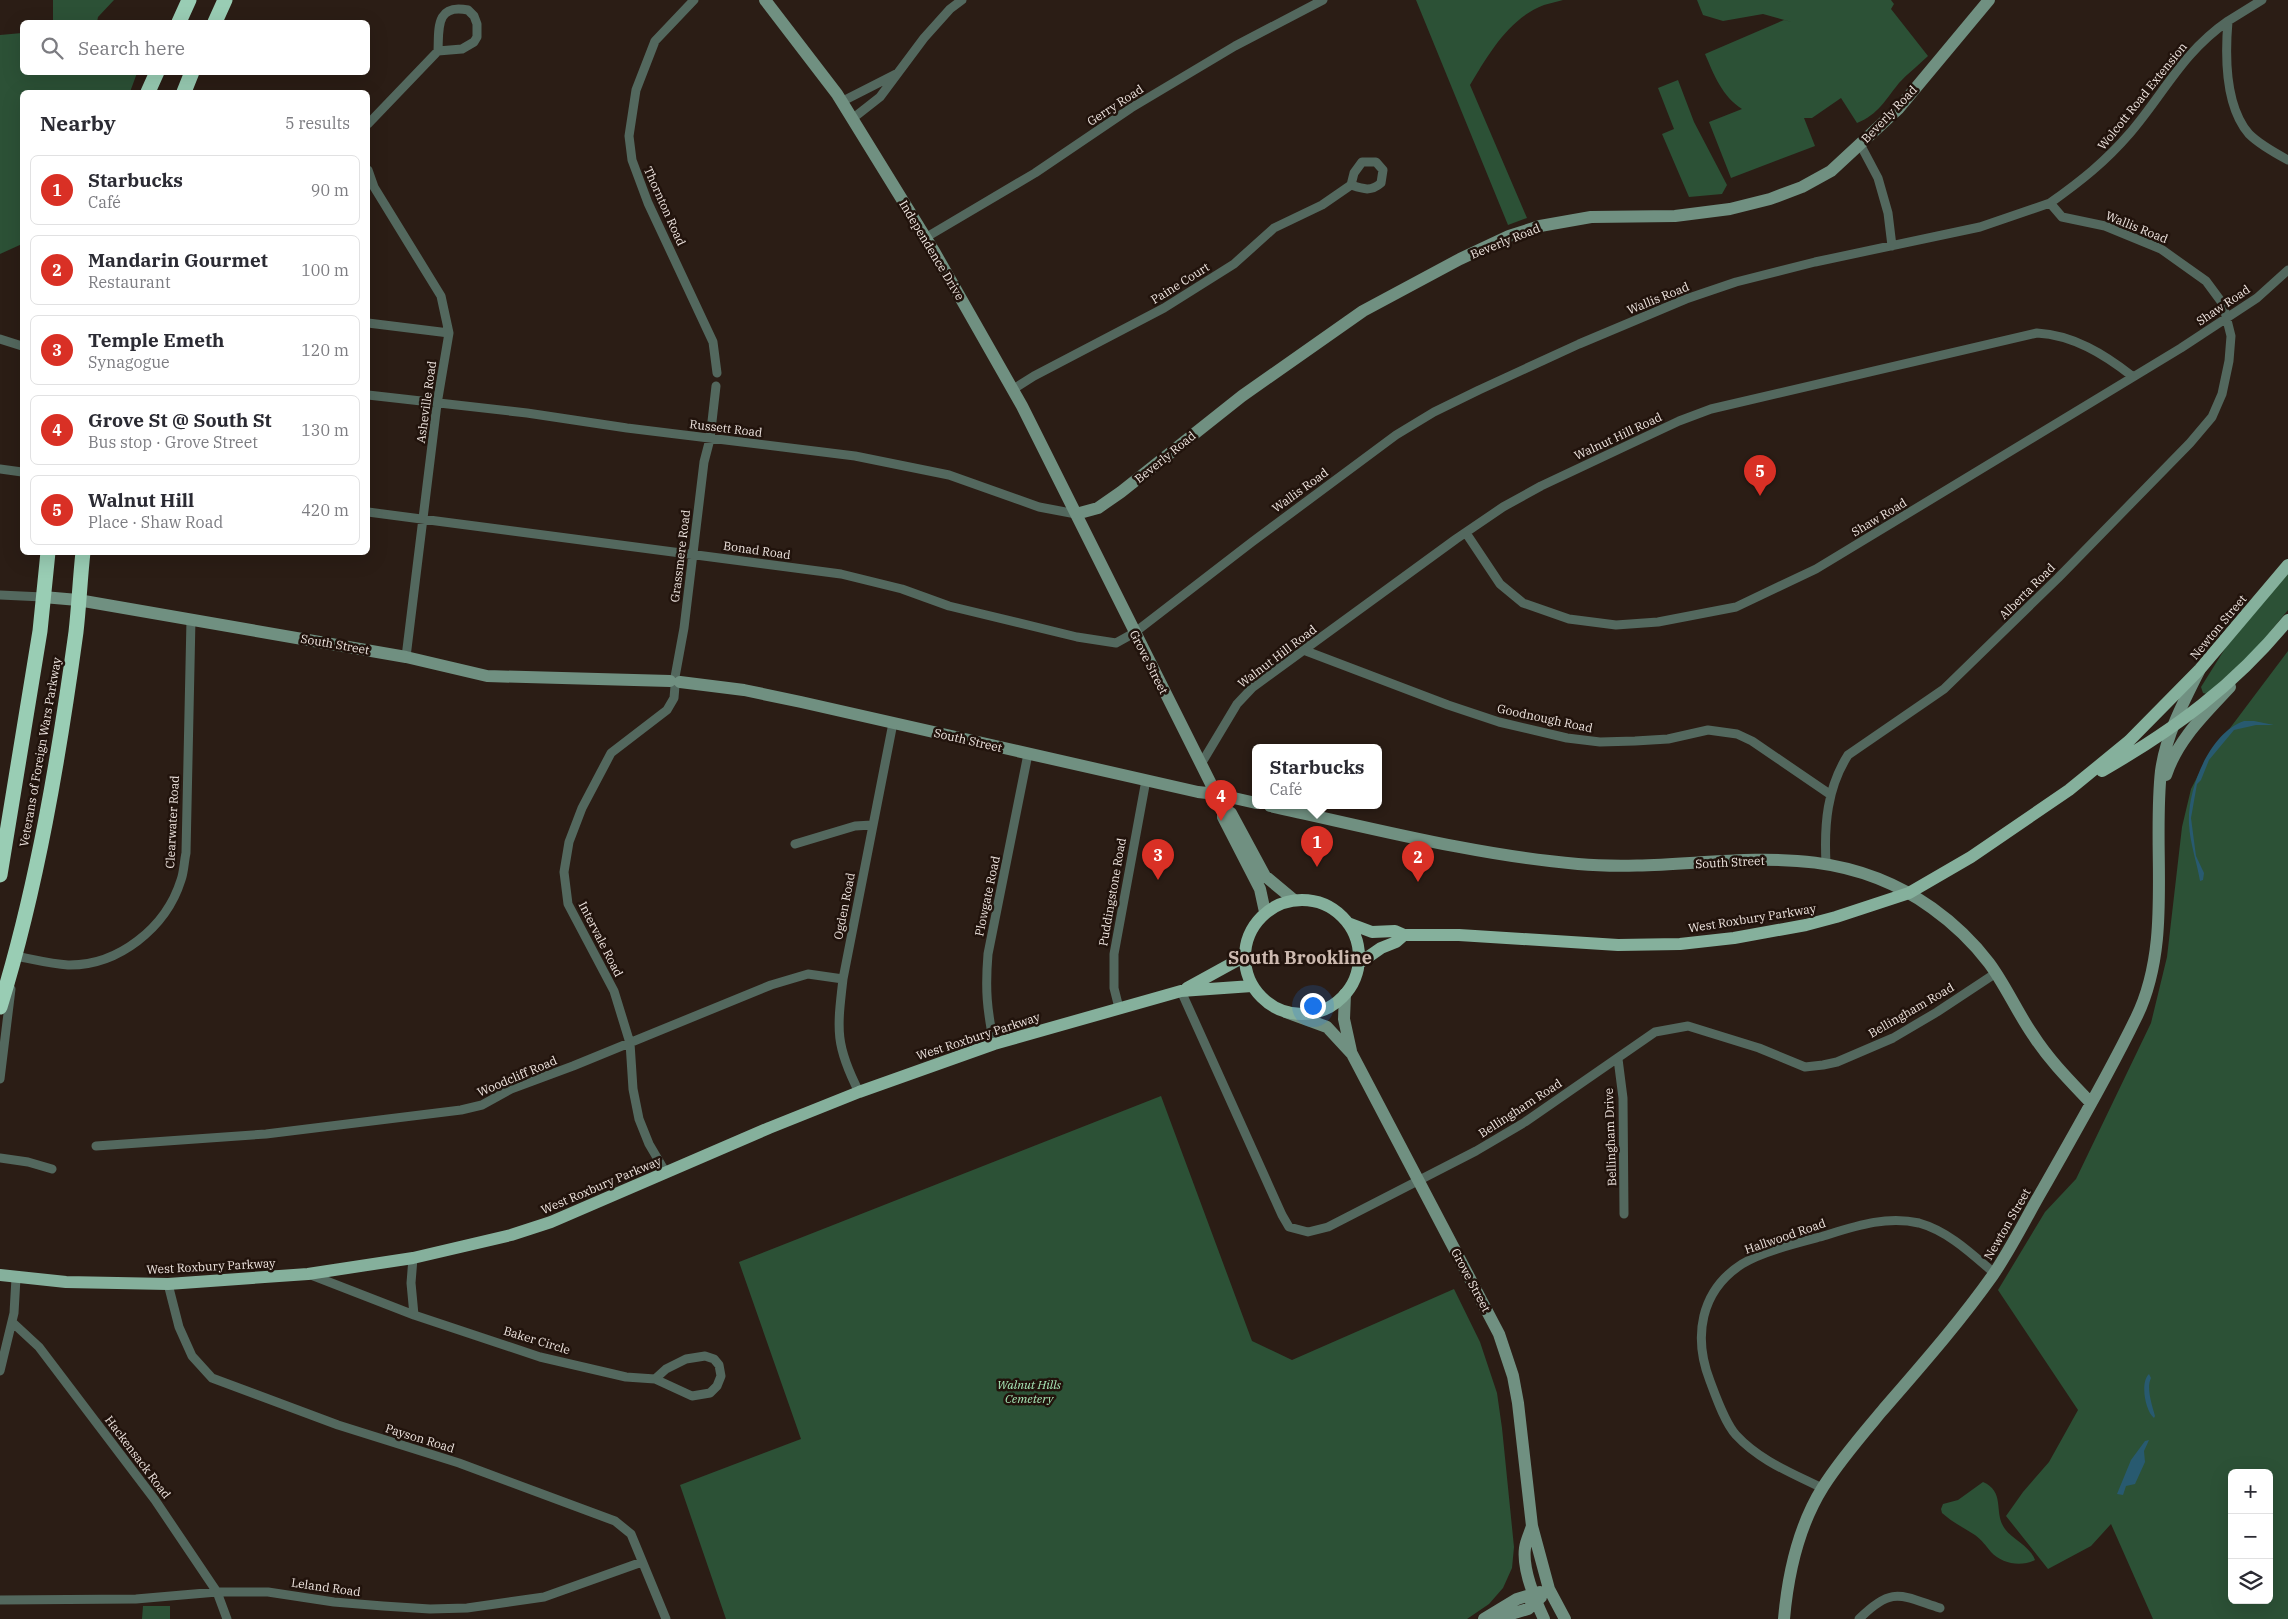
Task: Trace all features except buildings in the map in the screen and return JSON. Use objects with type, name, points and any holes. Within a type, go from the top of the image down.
[{"type":"highway","points":[[180,20],[189,0]]},
{"type":"highway","points":[[216,20],[225,0]]},
{"type":"highway","points":[[149,90],[156,75]]},
{"type":"highway","points":[[185,90],[191,75]]},
{"type":"highway","name":"Veterans of Foreign Wars Parkway","points":[[0,875],[39,637],[48,555]]},
{"type":"highway","name":"Veterans of Foreign Wars Parkway","points":[[0,1008],[14,956],[54,768],[76,630],[83,555]]},
{"type":"main road","name":"Newton Street","points":[[2200,669],[2288,564]]},
{"type":"main road","name":"West Roxbury Parkway","points":[[1348,923],[1372,932],[1395,931],[1404,935],[1458,935],[1618,945],[1695,942],[1754,935],[1822,921],[1910,893],[1971,857],[2069,790],[2172,728],[2218,693],[2256,659],[2288,620]]},
{"type":"main road","name":"West Roxbury Parkway","points":[[2069,790],[2129,741],[2200,669]]},
{"type":"main road","points":[[1294,900],[1310,900],[1325,904],[1338,912],[1348,923],[1357,943],[1358,964],[1356,975],[1345,994],[1332,1005],[1317,1012],[1302,1014],[1286,1012],[1272,1006],[1261,997],[1247,976],[1244,953],[1247,938],[1254,924],[1265,912],[1274,906],[1294,900]]},
{"type":"main road","points":[[1358,964],[1381,948],[1396,942],[1404,935]]},
{"type":"main road","name":"West Roxbury Parkway","points":[[1181,991],[1238,960],[1244,953]]},
{"type":"main road","name":"West Roxbury Parkway","points":[[6,1275],[66,1282],[168,1284],[308,1274],[413,1258],[487,1241],[551,1222],[769,1128],[859,1092],[994,1044],[1181,991],[1252,986]]},
{"type":"street","name":"Thornton Road","points":[[694,0],[655,41],[636,90],[629,136],[632,160],[648,203],[713,342],[717,373]]},
{"type":"street","name":"Independence Drive","points":[[765,0],[841,102],[925,238],[1012,390],[1076,514]]},
{"type":"street","points":[[852,119],[880,97],[924,38],[950,9],[962,0]]},
{"type":"street","name":"Gerry Road","points":[[925,238],[1035,173],[1139,104],[1235,46],[1323,0]]},
{"type":"street","name":"Beverly Road","points":[[1076,514],[1098,508],[1114,497],[1242,396],[1355,316],[1460,259],[1509,236],[1561,221],[1591,217],[1675,216],[1730,209],[1770,199],[1802,187],[1831,171],[1899,108],[1989,0]]},
{"type":"street","name":"Wolcott Road Extension","points":[[2050,203],[2101,165],[2132,131],[2165,84],[2190,54],[2212,32],[2262,0]]},
{"type":"street","points":[[370,122],[438,51],[462,48],[474,42],[478,30],[474,16],[470,11],[460,8],[453,10],[440,19],[438,25],[438,51]]},
{"type":"street","points":[[2228,21],[2229,72],[2235,111],[2249,134],[2288,160]]},
{"type":"street","points":[[841,102],[899,72]]},
{"type":"street","points":[[1860,144],[1878,178],[1888,213],[1892,246]]},
{"type":"street","name":"Asheville Road","points":[[370,176],[374,187],[441,296],[448,333],[437,404],[406,657]]},
{"type":"street","name":"Paine Court","points":[[1012,390],[1034,376],[1164,308],[1234,264],[1274,228],[1322,205],[1351,185]]},
{"type":"street","name":"Wallis Road","points":[[1134,633],[1388,441],[1434,412],[1578,344],[1686,299],[1736,282],[1806,264],[1980,227],[2050,203],[2062,217],[2114,230],[2161,249],[2206,281],[2223,304],[2227,317]]},
{"type":"street","name":"Shaw Road","points":[[1466,533],[1500,584],[1523,603],[1569,619],[1616,625],[1658,622],[1736,607],[1816,569],[2180,348],[2257,298],[2288,270]]},
{"type":"street","name":"Alberta Road","points":[[1826,863],[1826,819],[1838,771],[1848,755],[1944,689],[2058,578],[2212,417],[2222,394],[2229,361],[2231,336],[2227,317]]},
{"type":"street","points":[[370,323],[448,333]]},
{"type":"street","name":"Walnut Hill Road","points":[[1201,764],[1237,704],[1253,687],[1306,650],[1369,601],[1502,507],[1541,486],[1679,421],[1711,409],[2023,334],[2050,333],[2071,340],[2095,351],[2132,376]]},
{"type":"street","points":[[0,339],[20,345]]},
{"type":"street","points":[[710,439],[716,386]]},
{"type":"street","name":"Russett Road","points":[[370,395],[527,413],[710,439],[855,456],[950,475],[1039,507],[1076,514]]},
{"type":"street","name":"Grassmere Road","points":[[675,682],[704,462],[710,439]]},
{"type":"street","points":[[0,470],[20,472]]},
{"type":"street","name":"Bonad Road","points":[[370,512],[841,574],[902,589],[949,606],[1104,642],[1116,643],[1134,633]]},
{"type":"street","name":"Grove Street","points":[[1076,514],[1223,808],[1223,817],[1260,889],[1265,912]]},
{"type":"street","name":"South Street","points":[[0,595],[78,600],[406,657],[487,676],[675,682],[744,690],[1198,792],[1252,802]]},
{"type":"street","name":"Clearwater Road","points":[[14,956],[67,965],[84,964],[114,955],[136,944],[161,918],[172,899],[181,880],[186,853],[191,620]]},
{"type":"street","name":"Goodnough Road","points":[[1306,650],[1456,708],[1499,722],[1567,738],[1600,742],[1626,742],[1668,739],[1708,730],[1737,734],[1752,741],[1831,795]]},
{"type":"street","name":"Newton Street","points":[[2159,802],[2170,766],[2182,742],[2256,659]]},
{"type":"street","name":"Newton Street","points":[[1784,1619],[1787,1586],[1794,1553],[1809,1514],[1822,1488],[1846,1454],[1940,1345],[1994,1273],[2090,1102],[2145,998],[2151,978],[2155,952],[2159,802],[2164,757],[2172,728],[2200,669]]},
{"type":"street","name":"Intervale Road","points":[[666,1173],[649,1144],[639,1119],[633,1089],[630,1043],[614,991],[568,904],[564,872],[570,842],[582,808],[611,752],[667,710],[674,698],[675,682]]},
{"type":"street","name":"Ogden Road","points":[[859,1092],[847,1068],[839,1043],[838,1021],[843,979],[892,723]]},
{"type":"street","name":"Plowgate Road","points":[[994,1044],[987,1012],[985,987],[988,954],[1028,754]]},
{"type":"street","name":"Puddingstone Road","points":[[1120,1008],[1114,988],[1114,954],[1146,780]]},
{"type":"street","name":"Grove Street","points":[[1223,808],[1231,813],[1265,876],[1294,900]]},
{"type":"street","name":"South Street","points":[[1284,809],[1460,846],[1580,864],[1687,864],[1733,860],[1793,859],[1826,863],[1871,876],[1910,893],[1963,934],[1996,973],[2046,1054],[2090,1102]]},
{"type":"street","points":[[795,844],[855,826],[872,825]]},
{"type":"street","name":"Veterans of Foreign Wars Parkway","points":[[0,1079],[14,956]]},
{"type":"street","name":"Bellingham Road","points":[[1181,991],[1282,1215],[1289,1227],[1308,1232],[1328,1227],[1476,1151],[1525,1122],[1655,1032],[1688,1026],[1759,1048],[1805,1067],[1837,1062],[1900,1034],[1996,973]]},
{"type":"street","name":"Woodcliff Road","points":[[96,1146],[266,1134],[461,1110],[482,1105],[511,1089],[771,985],[808,974],[843,979]]},
{"type":"street","name":"Grove Street","points":[[1345,994],[1344,1019],[1352,1054],[1499,1334],[1513,1376],[1523,1433],[1526,1481],[1532,1526],[1549,1589],[1565,1619]]},
{"type":"street","name":"Grove Street","points":[[1286,1012],[1327,1027],[1352,1054]]},
{"type":"street","name":"Bellingham Drive","points":[[1618,1059],[1622,1098],[1624,1214]]},
{"type":"street","points":[[0,1158],[28,1162],[52,1169]]},
{"type":"street","name":"Hallwood Road","points":[[1822,1488],[1781,1469],[1758,1454],[1735,1434],[1718,1400],[1706,1370],[1700,1334],[1704,1311],[1727,1276],[1743,1263],[1792,1244],[1872,1222],[1892,1220],[1913,1222],[1934,1229],[1971,1253],[1994,1273]]},
{"type":"street","points":[[413,1258],[414,1315]]},
{"type":"street","name":"Baker Circle","points":[[308,1274],[414,1315],[540,1357],[626,1377],[654,1378],[692,1396],[710,1393],[717,1386],[721,1376],[719,1366],[714,1359],[705,1356],[686,1358],[654,1378]]},
{"type":"street","points":[[0,1371],[12,1322],[6,1275]]},
{"type":"street","name":"Payson Road","points":[[168,1284],[179,1327],[192,1356],[212,1378],[338,1425],[468,1466],[615,1521],[631,1534],[666,1619]]},
{"type":"street","name":"Hackensack Road","points":[[12,1322],[39,1347],[155,1500],[218,1592],[227,1619]]},
{"type":"street","name":"Grove Street","points":[[1532,1526],[1525,1549],[1534,1598],[1544,1619]]},
{"type":"street","name":"Leland Road","points":[[0,1600],[136,1599],[218,1592],[268,1592],[334,1602],[383,1606],[467,1608],[544,1597],[642,1562]]},
{"type":"street","points":[[1484,1619],[1505,1605],[1534,1598],[1549,1589]]},
{"type":"street","points":[[1859,1619],[1875,1603],[1898,1594],[1940,1608]]},
{"type":"street","points":[[1494,1619],[1528,1609],[1534,1598]]},
{"type":"green space","points":[[53,0],[114,0],[97,20],[53,20]]},
{"type":"green space","points":[[1416,0],[1563,0],[1544,5],[1532,11],[1510,28],[1492,50],[1470,85],[1527,218],[1508,225]]},
{"type":"green space","points":[[1697,0],[1891,0],[1894,4],[1891,9],[1928,56],[1899,83],[1876,111],[1865,119],[1857,123],[1841,98],[1812,118],[1804,118],[1815,146],[1731,178],[1709,122],[1742,109],[1724,91],[1715,77],[1705,54],[1784,20],[1792,22],[1763,14],[1723,21],[1703,15]]},
{"type":"green space","points":[[20,33],[20,75],[136,75],[131,90],[20,90],[20,245],[0,254],[0,35]]},
{"type":"green space","points":[[1678,80],[1694,122],[1727,185],[1722,194],[1689,197],[1662,134],[1674,129],[1658,88]]},
{"type":"green space","points":[[2288,573],[2288,610],[2256,649],[2207,694],[2203,693],[2201,687],[2226,647]]},
{"type":"green space","points":[[2288,651],[2288,1619],[2153,1619],[2111,1524],[2091,1546],[2048,1569],[2006,1516],[2023,1492],[2049,1462],[2078,1410],[1998,1290],[2045,1212],[2076,1179],[2151,1023],[2167,957],[2182,827],[2191,789],[2206,760]]},
{"type":"green space","name":"Walnut Hills Cemetery","points":[[1161,1096],[1252,1341],[1292,1360],[1454,1289],[1480,1342],[1497,1393],[1514,1547],[1512,1568],[1503,1588],[1489,1604],[1467,1619],[726,1619],[680,1485],[801,1439],[739,1262]]},
{"type":"green space","points":[[1983,1482],[1990,1486],[1997,1497],[2000,1516],[2005,1529],[2033,1555],[2035,1560],[2018,1564],[2006,1562],[1995,1556],[1977,1537],[1942,1513],[1943,1504],[1958,1500]]},
{"type":"green space","points":[[143,1606],[170,1606],[170,1619],[142,1619]]},
{"type":"water","points":[[2244,721],[2274,725],[2256,725],[2234,730],[2209,760],[2201,780],[2197,784],[2191,818],[2196,856],[2204,873],[2203,880],[2200,881],[2189,824],[2189,810],[2196,780],[2203,764],[2220,737],[2232,727]]},
{"type":"water","points":[[2149,1374],[2151,1378],[2149,1392],[2154,1418],[2148,1409],[2144,1390],[2146,1378]]},
{"type":"water","points":[[2149,1440],[2144,1451],[2145,1462],[2135,1484],[2126,1486],[2123,1495],[2117,1494],[2131,1460],[2145,1441]]},
{"type":"place","name":"Walnut Hill","points":[[1760,496]]},
{"type":"place","name":"Grove St @ South St","points":[[1221,821]]},
{"type":"place","name":"Starbucks","points":[[1317,867]]},
{"type":"place","name":"Temple Emeth","points":[[1158,880]]},
{"type":"place","name":"Mandarin Gourmet","points":[[1418,882]]},
{"type":"district","name":"South Brookline","points":[[1300,957]]}]
